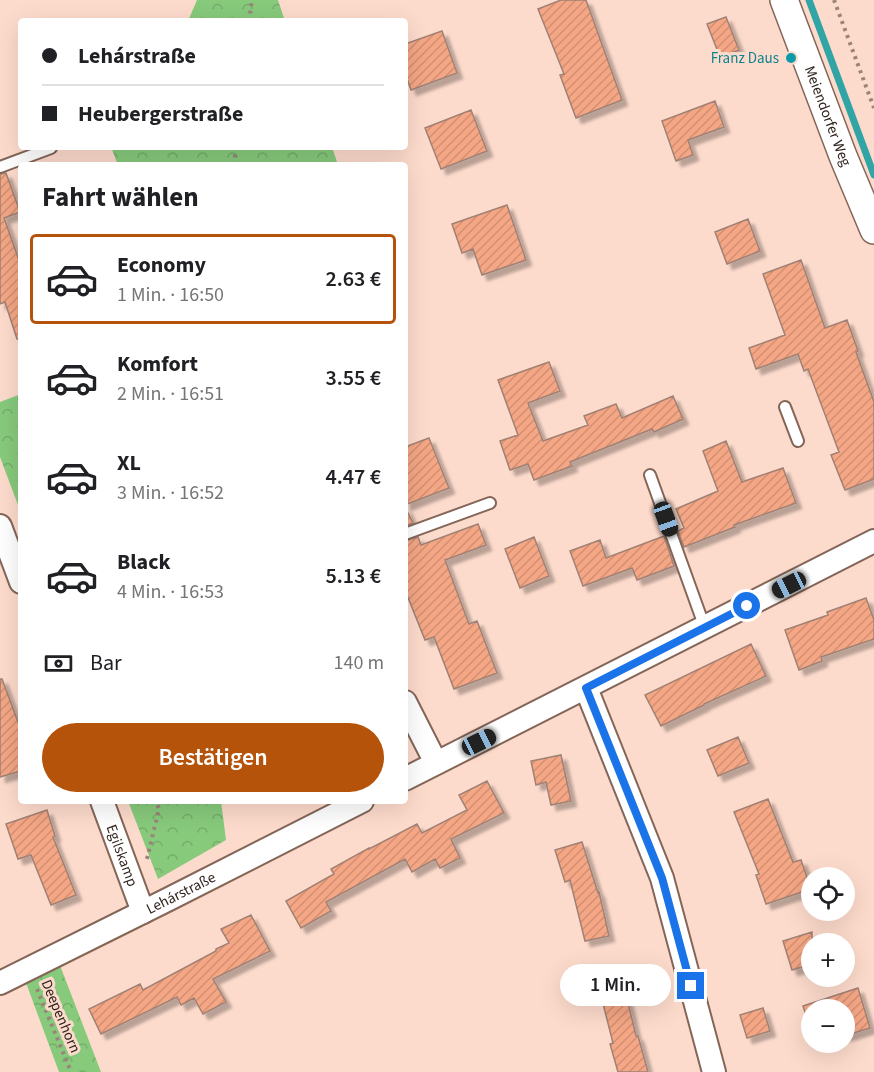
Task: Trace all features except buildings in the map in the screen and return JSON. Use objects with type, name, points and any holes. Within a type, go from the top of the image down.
[{"type":"street","name":"Meiendorfer Weg","points":[[784,0],[843,156],[874,230]]},
{"type":"street","points":[[0,526],[18,574]]},
{"type":"street","points":[[408,777],[874,542]]},
{"type":"street","points":[[586,688],[662,878],[714,1072]]},
{"type":"street","points":[[408,708],[436,763]]},
{"type":"street","name":"Egilskamp","points":[[103,804],[141,905]]},
{"type":"street","name":"Lehárstraße","points":[[0,983],[141,905],[356,804]]},
{"type":"lane","points":[[0,167],[46,150]]},
{"type":"lane","points":[[785,407],[798,441]]},
{"type":"lane","points":[[650,475],[705,628]]},
{"type":"lane","points":[[408,533],[490,503]]},
{"type":"path","points":[[249,18],[252,0]]},
{"type":"path","points":[[834,0],[874,108]]},
{"type":"path","points":[[141,905],[159,809],[157,804]]},
{"type":"path","name":"Deepenhorn","points":[[28,969],[71,1072]]},
{"type":"green space","points":[[197,0],[278,0],[284,18],[189,18]]},
{"type":"green space","points":[[112,150],[333,150],[337,162],[117,162]]},
{"type":"green space","points":[[18,395],[18,505],[0,457],[0,402]]},
{"type":"green space","points":[[129,804],[221,804],[226,840],[158,879]]},
{"type":"green space","points":[[56,955],[101,1072],[59,1072],[22,972]]},
{"type":"waterway","points":[[809,0],[874,175]]},
{"type":"place","name":"Franz Daus","points":[[791,58]]},
{"type":"route","points":[[691,986],[662,878],[586,688],[747,606]]}]
